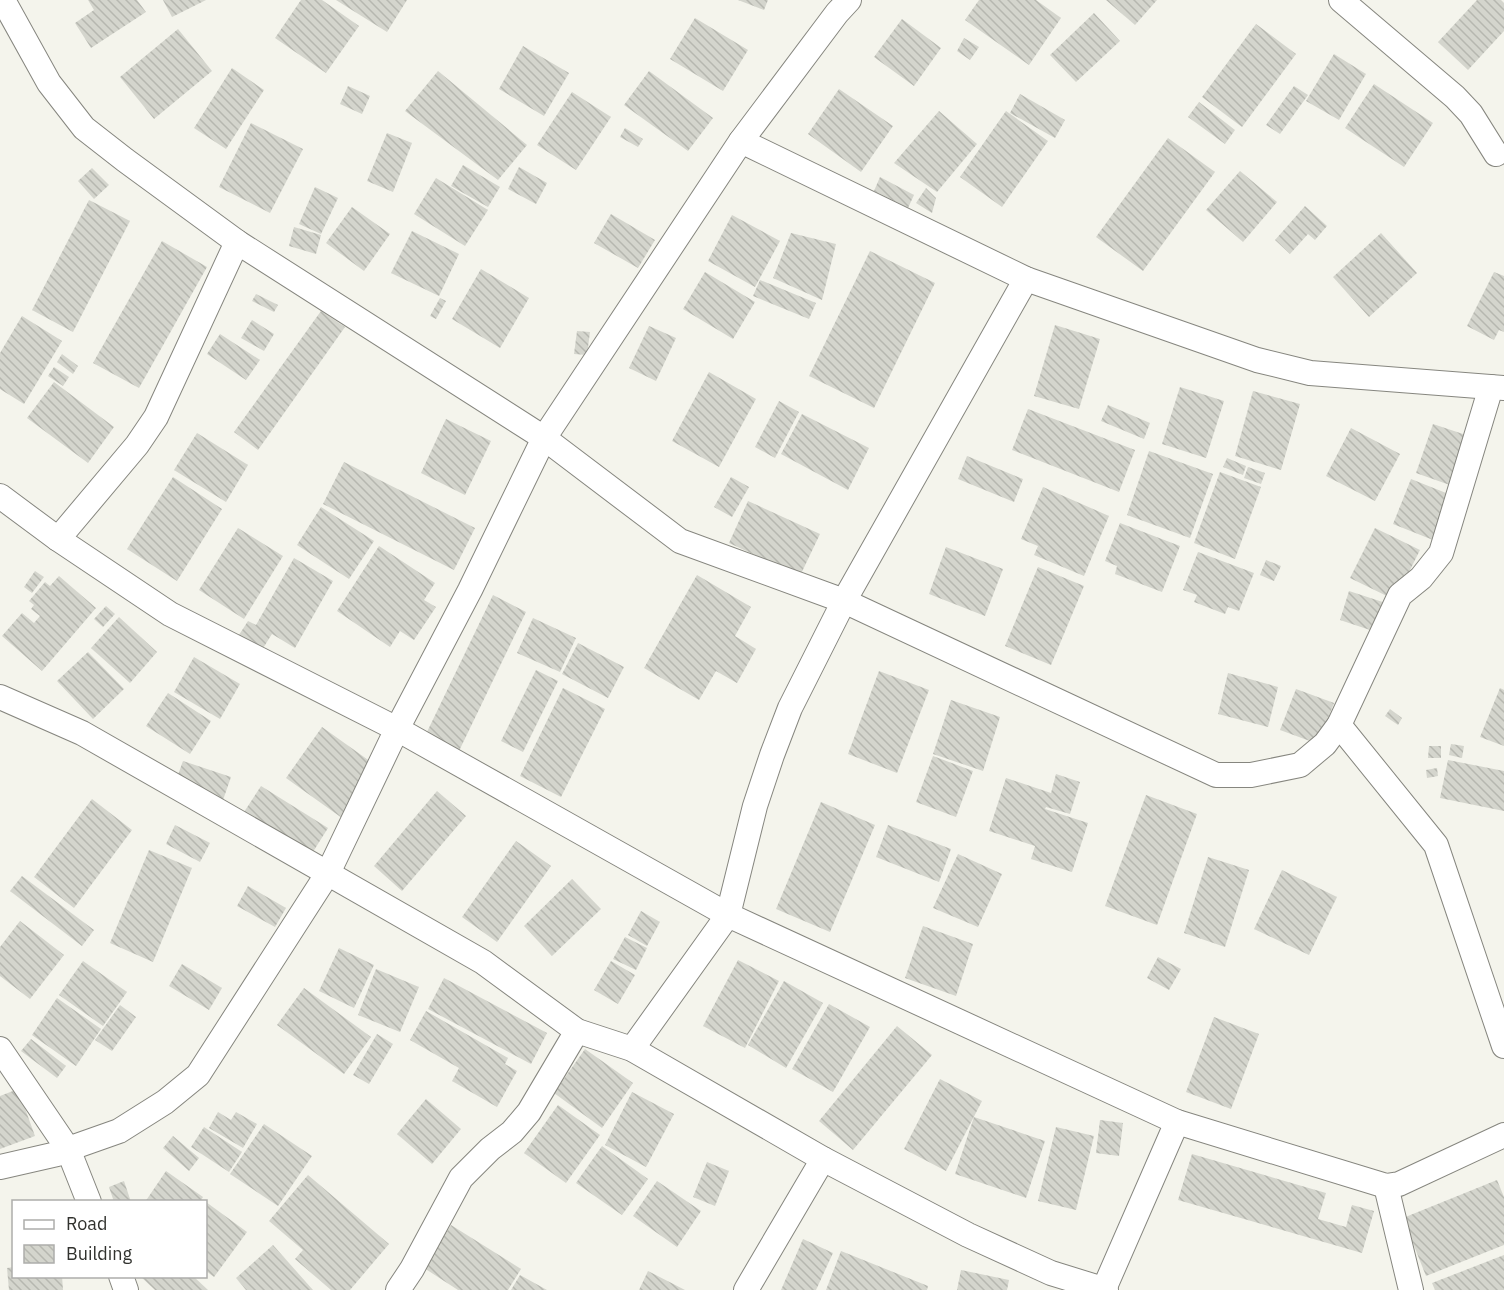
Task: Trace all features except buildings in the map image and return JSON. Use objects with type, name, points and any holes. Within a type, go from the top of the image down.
[{"type":"street","points":[[3,0],[49,83],[84,128],[237,242],[544,438],[680,541],[844,601],[1216,775],[1251,775],[1300,765],[1325,744],[1339,725],[1400,595],[1421,578],[1441,553],[1497,387],[1310,373],[1257,360],[1026,279],[741,141]]},
{"type":"street","points":[[0,1167],[57,1154],[119,1131],[165,1102],[198,1075],[328,873],[397,729],[470,590],[544,438],[741,141],[849,0]]},
{"type":"street","points":[[1341,0],[1455,96],[1471,114],[1496,154]]},
{"type":"street","points":[[58,539],[137,445],[156,417],[237,242]]},
{"type":"street","points":[[632,1049],[728,915],[755,806],[790,708],[844,601],[1026,279]]},
{"type":"street","points":[[0,496],[58,539],[170,614],[397,729],[728,915],[1177,1122],[1386,1186],[1399,1184],[1504,1135]]},
{"type":"street","points":[[0,697],[82,733],[483,962],[577,1031],[632,1049],[823,1159],[968,1235],[1051,1274],[1105,1290],[1177,1122]]},
{"type":"street","points":[[1339,725],[1436,844],[1504,1046]]},
{"type":"street","points":[[398,1290],[412,1269],[461,1178],[490,1149],[512,1132],[530,1112],[577,1031]]},
{"type":"street","points":[[0,1049],[68,1149],[88,1200]]},
{"type":"street","points":[[746,1290],[823,1159]]},
{"type":"street","points":[[1386,1186],[1411,1290]]}]
